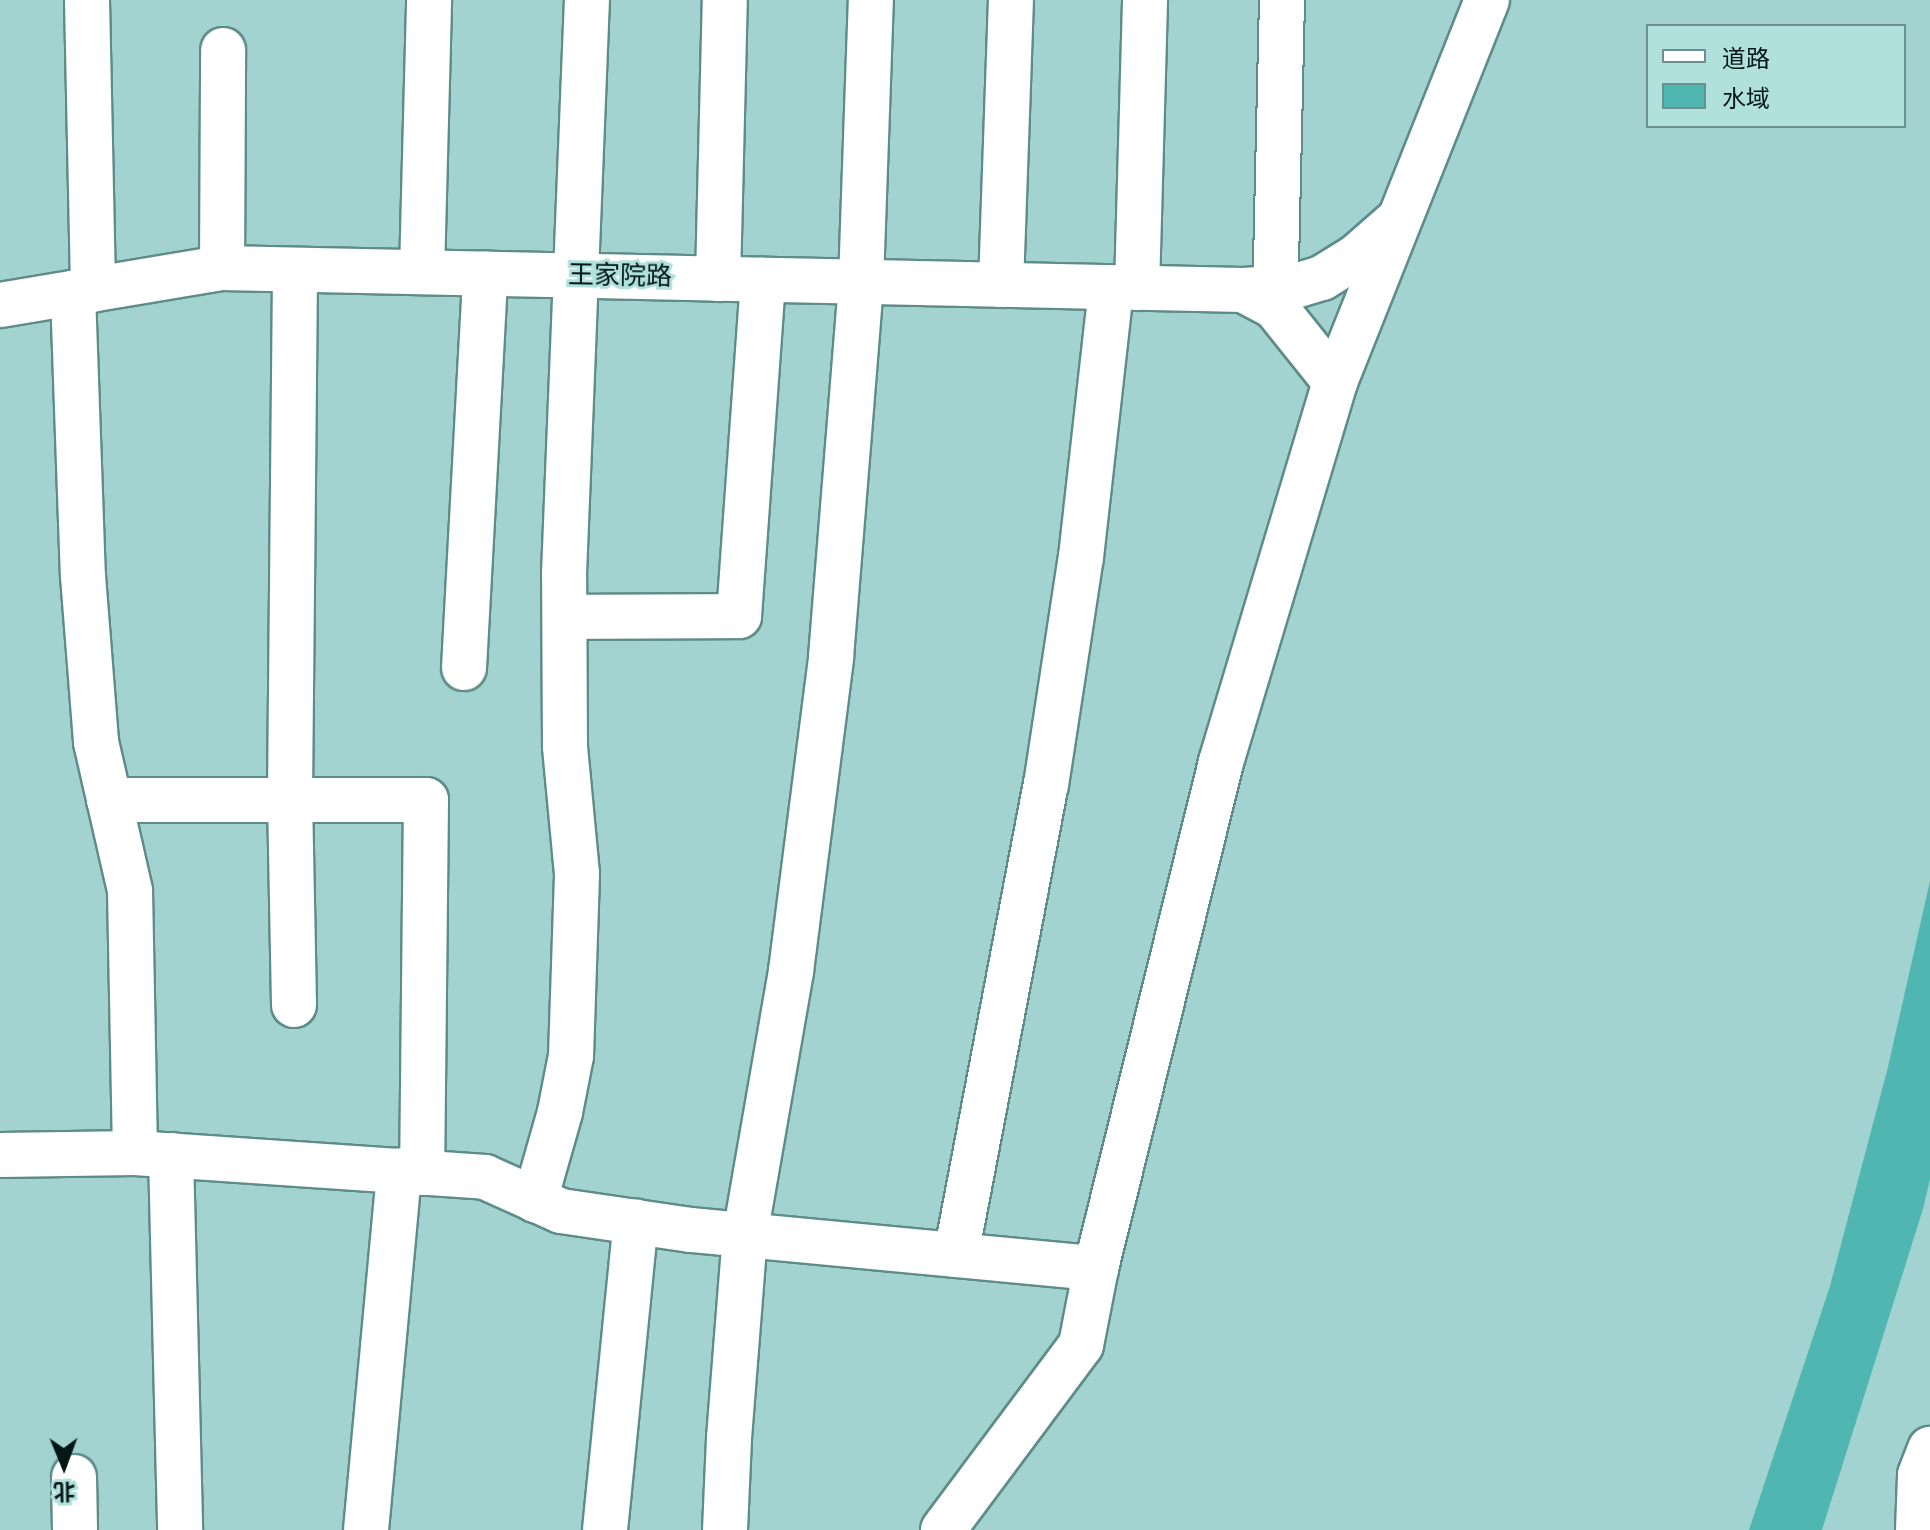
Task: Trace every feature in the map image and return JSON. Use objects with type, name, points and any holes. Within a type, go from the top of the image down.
[{"type":"street","points":[[87,0],[83,576],[96,742],[130,891],[153,1154],[180,1530]]},
{"type":"street","points":[[422,272],[429,0]]},
{"type":"street","points":[[535,1200],[560,1112],[571,1056],[577,874],[565,746],[565,617],[587,0]]},
{"type":"street","points":[[718,279],[725,0]]},
{"type":"street","points":[[725,1530],[745,1235],[791,971],[831,657],[861,282],[871,0]]},
{"type":"street","points":[[1001,285],[1011,0]]},
{"type":"street","points":[[956,1255],[1046,785],[1124,288],[1145,0]]},
{"type":"street","points":[[1282,0],[1264,295],[1335,382]]},
{"type":"street","points":[[943,1530],[1081,1345],[1096,1268],[1221,762],[1335,382],[1487,0]]},
{"type":"street","points":[[222,268],[223,50]]},
{"type":"street","name":"王家院路","points":[[0,305],[222,268],[1124,288],[1264,295],[1322,278],[1356,257],[1401,218]]},
{"type":"street","points":[[294,1005],[291,801],[295,270]]},
{"type":"street","points":[[464,668],[485,274]]},
{"type":"street","points":[[565,617],[739,616],[763,280]]},
{"type":"street","points":[[109,800],[426,800],[411,1172],[366,1530]]},
{"type":"street","points":[[0,1155],[153,1154],[485,1177],[561,1211],[745,1235],[1096,1268]]},
{"type":"street","points":[[605,1530],[636,1222]]},
{"type":"street","points":[[1918,1530],[1920,1475],[1930,1449]]},
{"type":"street","points":[[74,1477],[75,1530]]},
{"type":"water","points":[[1930,881],[1930,1179],[1923,1209],[1822,1530],[1749,1530],[1830,1286],[1888,1067]]}]
